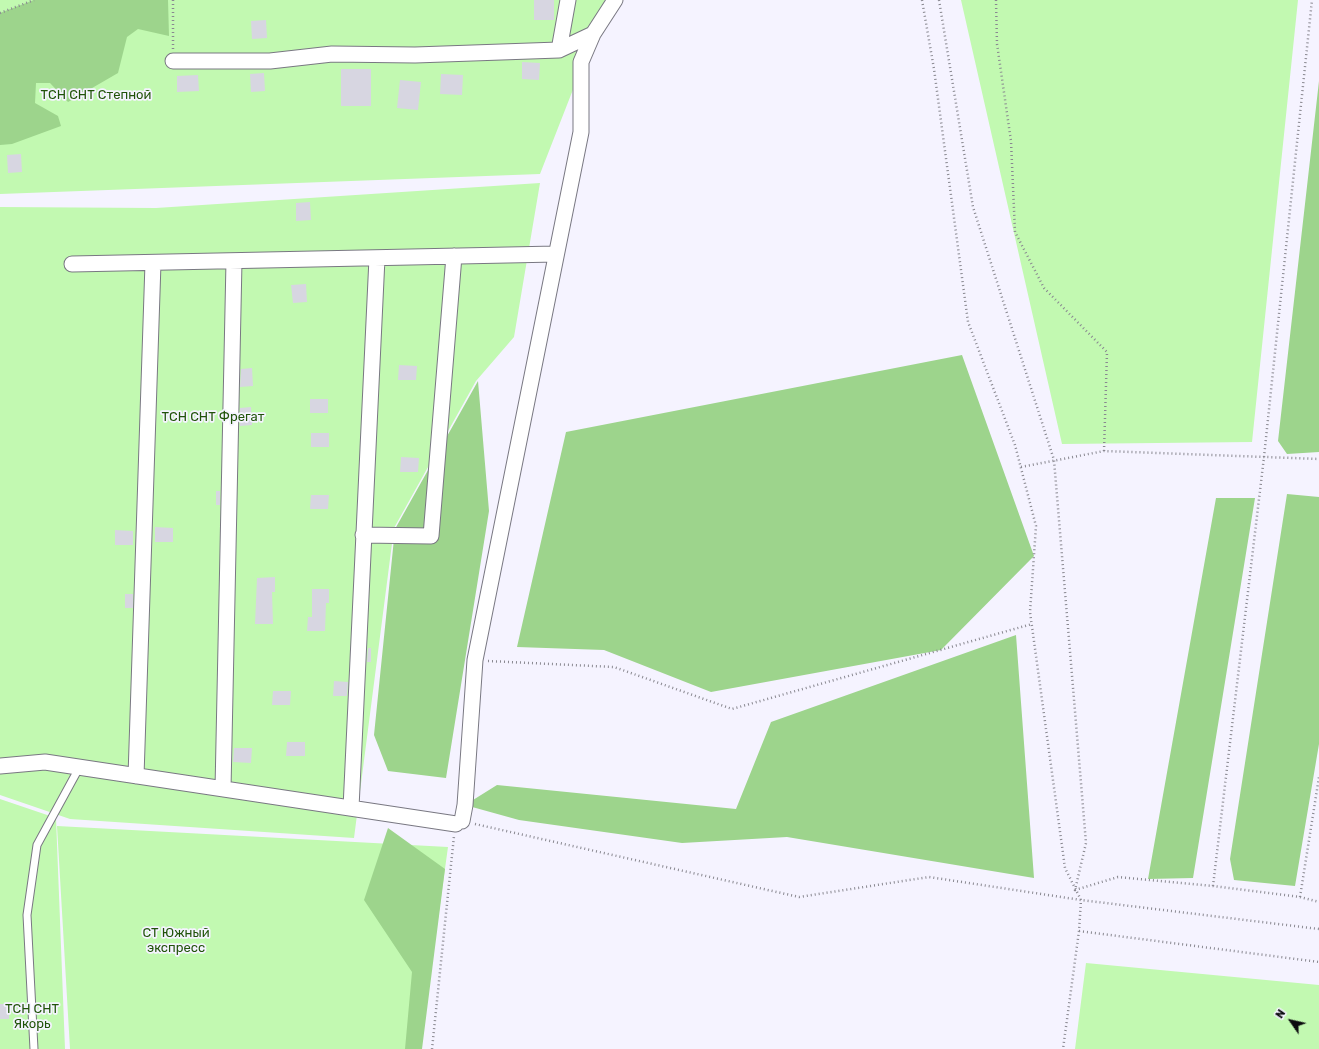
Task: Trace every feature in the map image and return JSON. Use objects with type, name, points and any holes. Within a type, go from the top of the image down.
[{"type":"street","points":[[559,50],[568,0]]},
{"type":"street","points":[[0,766],[45,762],[351,808],[459,822],[464,805],[475,660],[581,132],[581,62],[593,34],[615,0]]},
{"type":"street","points":[[173,61],[270,61],[332,54],[415,55],[559,50],[593,34]]},
{"type":"street","points":[[72,264],[556,254]]},
{"type":"street","points":[[363,535],[432,536],[454,256]]},
{"type":"street","points":[[351,808],[377,258]]},
{"type":"street","points":[[223,789],[234,261]]},
{"type":"street","points":[[136,776],[153,263]]},
{"type":"lane","points":[[34,1049],[27,915],[37,845],[79,768]]},
{"type":"path","points":[[0,13],[34,0]]},
{"type":"path","points":[[173,0],[173,61]]},
{"type":"path","points":[[922,0],[934,69],[968,322],[1015,445],[1036,526],[1030,612],[1065,868],[1081,900],[1079,931],[1063,1049]]},
{"type":"path","points":[[940,0],[973,207],[1054,460],[1086,844],[1075,890]]},
{"type":"path","points":[[996,0],[997,44],[1011,141],[1016,232],[1044,288],[1107,352],[1104,451]]},
{"type":"path","points":[[1213,886],[1264,457],[1312,0]]},
{"type":"path","points":[[1021,467],[1104,451],[1319,459]]},
{"type":"path","points":[[475,660],[614,667],[732,709],[1032,624]]},
{"type":"path","points":[[1300,897],[1319,777]]},
{"type":"path","points":[[432,1049],[459,822],[799,897],[929,877],[1081,900],[1319,929]]},
{"type":"path","points":[[1075,890],[1118,877],[1213,886],[1300,897],[1319,902]]},
{"type":"path","points":[[1079,931],[1319,962]]},
{"type":"green space","name":"ТСН СНТ Степной","points":[[0,0],[608,0],[540,174],[0,194]]},
{"type":"green space","points":[[34,0],[168,0],[169,36],[138,29],[127,37],[118,73],[68,102],[50,83],[36,83],[35,103],[58,116],[61,126],[12,144],[0,145],[0,13]]},
{"type":"green space","points":[[961,0],[1298,0],[1252,442],[1062,444]]},
{"type":"green space","points":[[1319,81],[1319,452],[1287,454],[1278,441]]},
{"type":"green space","name":"ТСН СНТ Фрегат","points":[[540,183],[514,337],[476,381],[394,528],[354,838],[70,819],[0,795],[0,207],[156,208]]},
{"type":"green space","points":[[962,355],[1034,556],[941,650],[711,692],[604,650],[517,647],[566,432]]},
{"type":"green space","points":[[478,381],[489,511],[446,778],[388,771],[374,735],[395,529]]},
{"type":"green space","points":[[1287,494],[1319,497],[1319,744],[1295,886],[1234,880],[1230,859]]},
{"type":"green space","points":[[1216,498],[1255,498],[1193,878],[1148,879]]},
{"type":"green space","points":[[1016,635],[1034,878],[787,837],[682,843],[519,820],[465,805],[497,785],[736,809],[771,722]]},
{"type":"green space","name":"ТСН СНТ Якорь","points":[[0,799],[56,818],[65,1049],[0,1049]]},
{"type":"green space","name":"СТ Южный экспресс","points":[[57,826],[448,847],[420,1049],[70,1049]]},
{"type":"green space","points":[[388,828],[445,869],[422,1049],[405,1049],[412,972],[364,900]]},
{"type":"green space","points":[[1086,963],[1319,985],[1319,1049],[1075,1049]]},
{"type":"building","points":[[534,0],[554,0],[554,20],[534,20]]},
{"type":"building","points":[[266,20],[267,38],[252,39],[251,21]]},
{"type":"building","points":[[522,62],[540,63],[539,80],[522,79]]},
{"type":"building","points":[[341,69],[371,69],[371,106],[341,106]]},
{"type":"building","points":[[264,73],[265,91],[251,92],[250,74]]},
{"type":"building","points":[[441,74],[463,75],[462,95],[440,94]]},
{"type":"building","points":[[198,75],[199,91],[177,92],[177,76]]},
{"type":"building","points":[[400,80],[421,82],[418,110],[397,108]]},
{"type":"building","points":[[21,154],[22,172],[8,173],[7,155]]},
{"type":"building","points":[[310,202],[311,220],[296,221],[296,203]]},
{"type":"building","points":[[306,284],[307,302],[293,303],[291,285]]},
{"type":"building","points":[[399,365],[417,366],[416,380],[398,380]]},
{"type":"building","points":[[252,368],[253,386],[240,387],[241,369]]},
{"type":"building","points":[[310,399],[328,399],[328,413],[310,413]]},
{"type":"building","points":[[251,407],[252,425],[240,426],[240,408]]},
{"type":"building","points":[[311,433],[329,433],[329,447],[311,447]]},
{"type":"building","points":[[401,457],[419,458],[418,472],[400,472]]},
{"type":"building","points":[[216,491],[220,491],[220,505],[216,505]]},
{"type":"building","points":[[311,495],[329,495],[328,509],[310,509]]},
{"type":"building","points":[[155,527],[173,528],[173,542],[155,542]]},
{"type":"building","points":[[115,530],[133,531],[133,545],[115,545]]},
{"type":"building","points":[[275,577],[275,592],[272,592],[273,624],[255,624],[257,578]]},
{"type":"building","points":[[312,589],[329,589],[329,603],[326,603],[325,631],[307,631],[308,617],[312,617]]},
{"type":"building","points":[[125,594],[133,594],[133,608],[125,608]]},
{"type":"building","points":[[368,648],[371,648],[371,662],[367,662]]},
{"type":"building","points":[[334,681],[348,682],[347,696],[333,696]]},
{"type":"building","points":[[273,691],[291,691],[290,705],[272,705]]},
{"type":"building","points":[[287,742],[305,742],[305,756],[286,756]]},
{"type":"building","points":[[234,748],[252,748],[251,763],[233,762]]},
{"type":"building","points":[[0,1004],[9,1004],[9,1019],[0,1019]]}]
